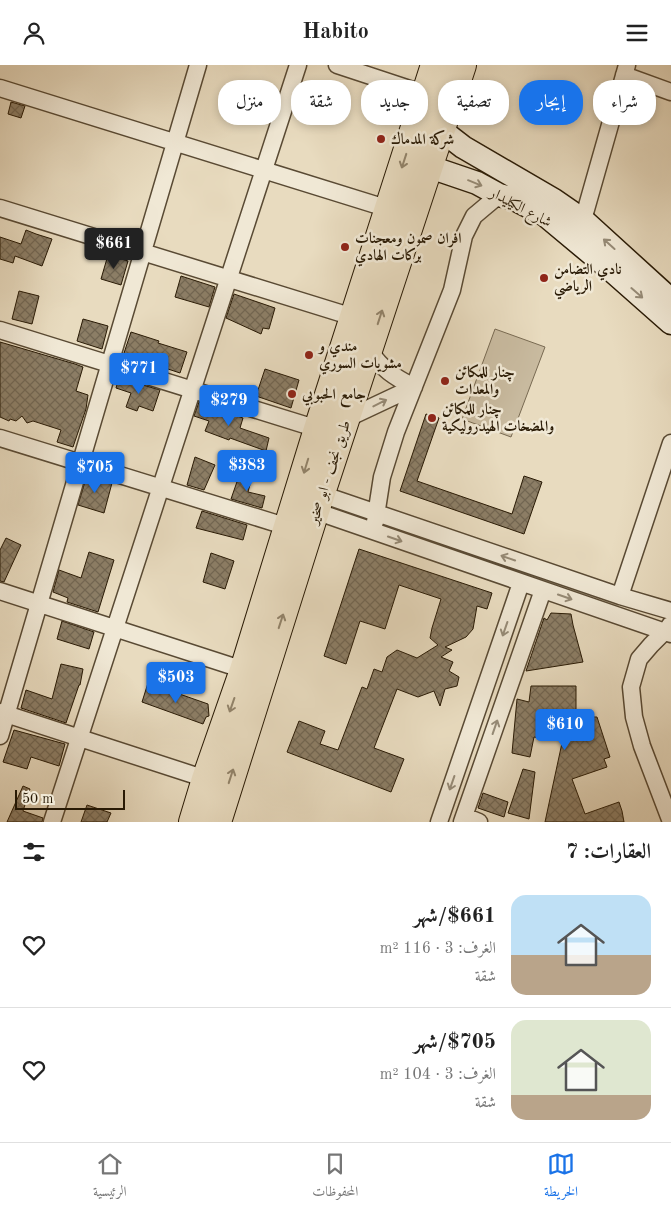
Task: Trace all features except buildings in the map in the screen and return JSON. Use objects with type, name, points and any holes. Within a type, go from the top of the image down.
[{"type":"highway","name":"طريق نجف - ابو صخير","points":[[428,88],[435,65]]},
{"type":"highway","name":"طريق نجف - ابو صخير","points":[[217,822],[318,503],[462,65]]},
{"type":"highway","name":"طريق نجف - ابو صخير","points":[[193,822],[244,669],[353,317],[416,125]]},
{"type":"main road","name":"شارع الكيليدار","points":[[441,130],[463,147],[554,200],[583,220],[671,300]]},
{"type":"main road","name":"شارع الكيليدار","points":[[430,167],[477,183],[545,215],[671,323]]},
{"type":"street","points":[[0,736],[3,713],[39,604],[198,65]]},
{"type":"street","points":[[52,822],[298,65]]},
{"type":"street","points":[[337,65],[383,80]]},
{"type":"street","points":[[583,220],[625,70],[671,92]]},
{"type":"street","points":[[0,87],[389,209]]},
{"type":"street","points":[[373,531],[382,477],[396,432],[452,290],[464,235],[474,217],[499,195]]},
{"type":"street","points":[[0,208],[353,317]]},
{"type":"street","points":[[0,330],[318,429]]},
{"type":"street","points":[[369,350],[375,360],[392,376],[414,387]]},
{"type":"street","points":[[346,419],[414,387]]},
{"type":"street","points":[[0,439],[288,527]]},
{"type":"street","points":[[620,596],[671,443]]},
{"type":"street","points":[[318,503],[377,513],[620,596],[671,611]]},
{"type":"street","points":[[318,503],[373,531],[521,583],[669,630]]},
{"type":"street","points":[[439,822],[521,583]]},
{"type":"street","points":[[468,820],[544,590]]},
{"type":"street","points":[[0,591],[244,669]]},
{"type":"street","points":[[669,630],[650,645],[639,659],[631,687],[634,717],[642,746],[671,822]]},
{"type":"street","points":[[3,713],[206,779]]},
{"type":"shaded area","points":[[495,329],[545,347],[511,437],[462,419]]},
{"type":"place","name":"شركة المدماك","points":[[381,139]]},
{"type":"place","name":"افران صمون ومعجنات بركات الهادي","points":[[345,247]]},
{"type":"place","name":"نادي التضامن الرياضي","points":[[544,278]]},
{"type":"place","name":"مندي و مشويات السوري","points":[[309,355]]},
{"type":"place","name":"چنار للمكائن والمعدات","points":[[445,381]]},
{"type":"place","name":"جامع الحبوبي","points":[[292,394]]},
{"type":"place","name":"چنار للمكائن والمضخات الهيدروليكية","points":[[432,418]]}]
